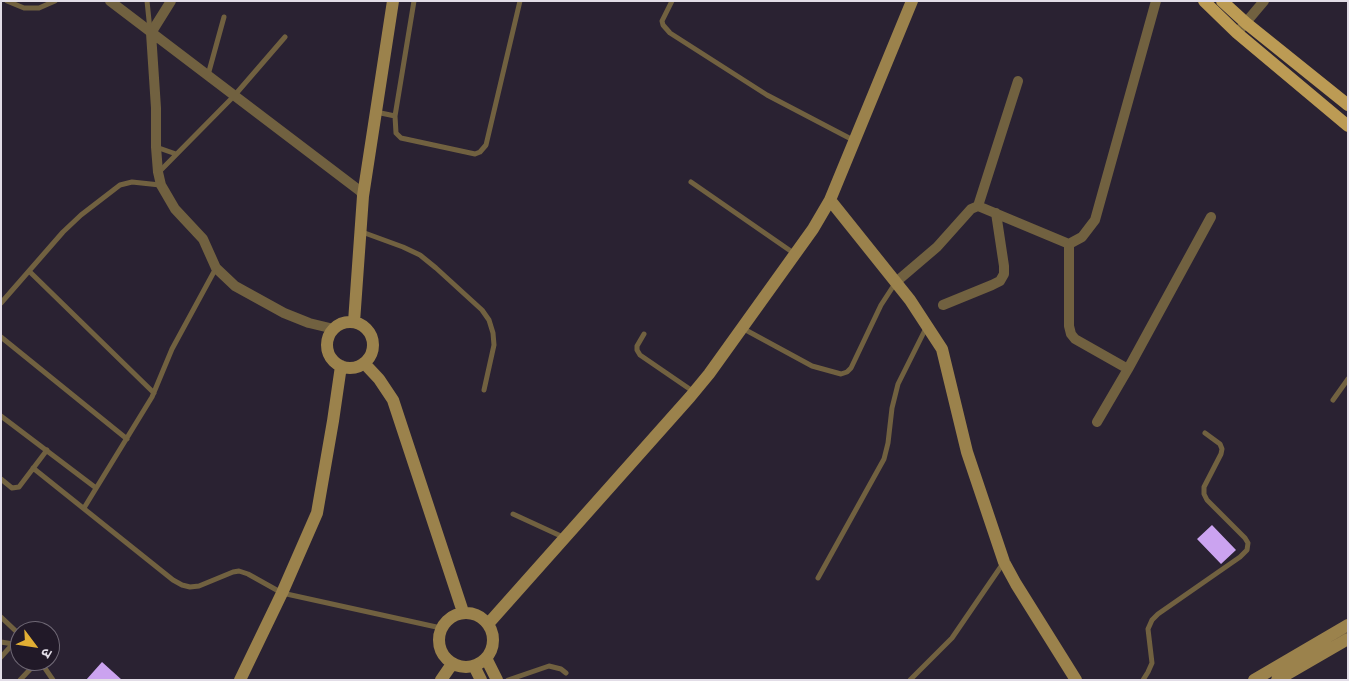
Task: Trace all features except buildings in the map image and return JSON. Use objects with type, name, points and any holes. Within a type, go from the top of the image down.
[{"type":"main road","points":[[1204,1],[1237,33],[1348,126]]},
{"type":"main road","points":[[1222,1],[1246,23],[1348,105]]},
{"type":"street","points":[[110,1],[360,191],[363,196]]},
{"type":"street","points":[[171,1],[151,33],[156,108],[156,147],[161,185],[175,209],[204,239],[216,268],[235,286],[284,313],[309,323],[334,329]]},
{"type":"street","points":[[354,322],[363,196],[393,1]]},
{"type":"street","points":[[488,624],[694,392],[795,254],[830,200],[912,1]]},
{"type":"street","points":[[1069,244],[1082,237],[1095,220],[1156,1]]},
{"type":"street","points":[[1237,33],[1264,1]]},
{"type":"street","points":[[978,206],[1018,80]]},
{"type":"street","points":[[830,200],[910,300],[942,349],[967,452],[1004,562],[1076,680]]},
{"type":"street","points":[[896,282],[937,247],[971,209],[978,206],[1069,244]]},
{"type":"street","points":[[943,305],[992,285],[1000,280],[1004,274],[996,213]]},
{"type":"street","points":[[1096,422],[1128,369],[1211,217]]},
{"type":"street","points":[[1069,244],[1069,326],[1071,334],[1128,369]]},
{"type":"street","points":[[347,322],[354,322],[367,329],[373,342],[372,350],[364,363],[357,367],[349,368],[335,362],[328,349],[330,335],[334,329],[347,322]]},
{"type":"street","points":[[364,363],[380,379],[393,400],[463,612]]},
{"type":"street","points":[[240,680],[317,513],[334,421],[341,366]]},
{"type":"street","points":[[463,612],[480,616],[488,624],[494,637],[493,646],[486,658],[474,666],[452,664],[444,656],[440,647],[441,628],[446,620],[463,612]]},
{"type":"street","points":[[1254,680],[1348,625]]},
{"type":"street","points":[[1277,680],[1348,638]]},
{"type":"street","points":[[486,658],[498,680]]},
{"type":"street","points":[[441,680],[452,664]]},
{"type":"street","points":[[474,666],[481,680]]},
{"type":"lane","points":[[7,1],[24,8],[39,8],[56,1]]},
{"type":"lane","points":[[147,1],[151,33]]},
{"type":"lane","points":[[414,1],[395,116],[396,133],[401,138],[475,154],[484,149],[520,1]]},
{"type":"lane","points":[[672,1],[662,21],[663,26],[670,34],[767,95],[854,140]]},
{"type":"lane","points":[[208,76],[224,17]]},
{"type":"lane","points":[[158,172],[234,96],[285,38]]},
{"type":"lane","points":[[376,112],[395,116]]},
{"type":"lane","points":[[156,147],[176,154]]},
{"type":"lane","points":[[1,304],[63,232],[81,215],[120,185],[132,182],[161,185]]},
{"type":"lane","points":[[691,182],[795,254]]},
{"type":"lane","points":[[360,232],[420,255],[482,310],[489,320],[494,333],[494,345],[484,390]]},
{"type":"lane","points":[[84,508],[154,394],[172,349],[216,268]]},
{"type":"lane","points":[[30,272],[154,394]]},
{"type":"lane","points":[[742,328],[812,366],[841,374],[851,368],[881,305],[896,282]]},
{"type":"lane","points":[[818,578],[884,459],[898,384],[927,326]]},
{"type":"lane","points":[[644,334],[637,346],[640,355],[694,392]]},
{"type":"lane","points":[[1,337],[127,438]]},
{"type":"lane","points":[[1333,400],[1348,379]]},
{"type":"lane","points":[[1,416],[96,488]]},
{"type":"lane","points":[[1142,680],[1152,663],[1148,629],[1152,620],[1240,558],[1247,550],[1248,543],[1246,538],[1207,500],[1204,494],[1204,487],[1222,449],[1220,444],[1205,433]]},
{"type":"lane","points":[[1,479],[15,488],[19,487],[47,450]]},
{"type":"lane","points":[[34,468],[173,580],[182,585],[190,587],[199,586],[239,571],[282,592],[441,628]]},
{"type":"lane","points":[[513,514],[566,538]]},
{"type":"lane","points":[[910,680],[952,638],[1004,562]]},
{"type":"lane","points":[[1,617],[10,626]]},
{"type":"lane","points":[[1,657],[10,647]]},
{"type":"lane","points":[[508,680],[549,666],[566,672]]},
{"type":"lane","points":[[20,680],[29,671]]}]
